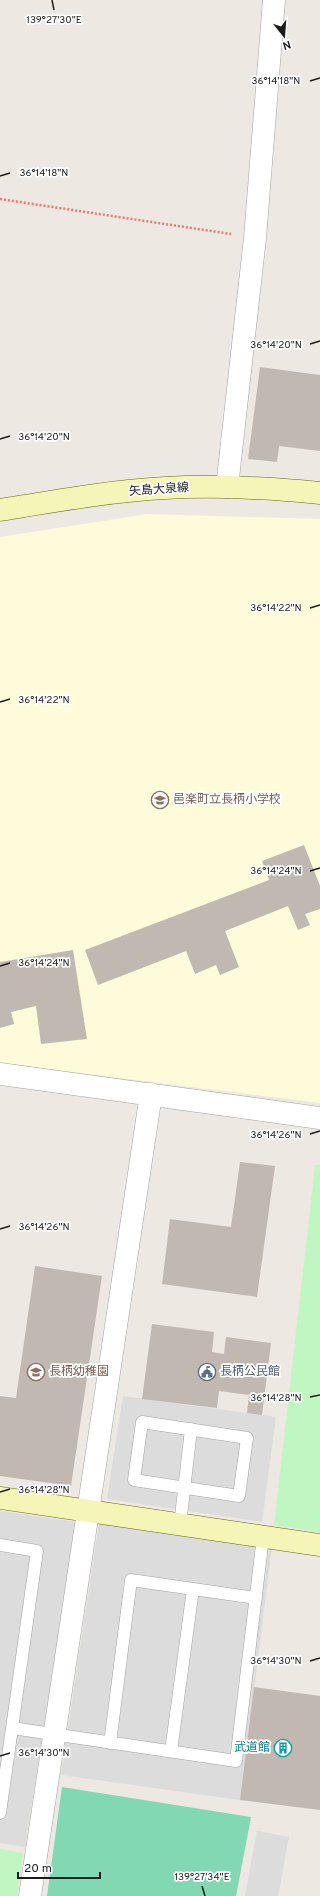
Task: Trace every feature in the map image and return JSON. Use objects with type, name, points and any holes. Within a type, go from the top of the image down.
[{"type":"street","points":[[226,486],[255,238],[274,0]]},
{"type":"street","name":"矢島大泉線","points":[[0,510],[98,494],[165,488],[226,486],[320,493]]},
{"type":"street","points":[[0,1074],[320,1118]]},
{"type":"street","points":[[30,1896],[151,1094]]},
{"type":"street","points":[[0,1498],[320,1545]]},
{"type":"lane","points":[[142,1422],[191,1429],[247,1438],[239,1496],[134,1480],[142,1422]]},
{"type":"lane","points":[[180,1525],[191,1429]]},
{"type":"lane","points":[[12,1728],[236,1761],[263,1537]]},
{"type":"lane","points":[[0,1545],[37,1551],[0,1813]]},
{"type":"lane","points":[[110,1743],[131,1580],[256,1598]]},
{"type":"lane","points":[[171,1751],[193,1589]]},
{"type":"path","points":[[0,199],[255,238]]},
{"type":"shaded area","name":"邑楽町立長柄小学校","points":[[147,514],[320,519],[320,1103],[0,1063],[0,537]]},
{"type":"shaded area","points":[[123,1396],[276,1417],[262,1522],[107,1499]]},
{"type":"shaded area","points":[[0,1511],[76,1522],[25,1847],[0,1843]]},
{"type":"shaded area","points":[[99,1522],[272,1547],[240,1800],[61,1775]]},
{"type":"shaded area","points":[[257,1831],[289,1837],[278,1896],[245,1896]]},
{"type":"green space","points":[[320,1164],[320,1532],[274,1525],[315,1166]]},
{"type":"green space","points":[[62,1787],[251,1817],[236,1896],[47,1896]]},
{"type":"green space","points":[[0,1849],[23,1853],[17,1896],[0,1896]]},
{"type":"building","points":[[260,367],[320,375],[320,451],[279,446],[277,462],[248,459]]},
{"type":"building","points":[[304,845],[320,886],[320,909],[305,914],[310,925],[298,930],[288,906],[225,931],[239,967],[220,975],[216,965],[195,974],[186,951],[98,985],[85,950],[269,880],[262,861]]},
{"type":"building","points":[[73,950],[87,1039],[41,1044],[36,1006],[11,1012],[14,1024],[0,1028],[0,962]]},
{"type":"building","points":[[240,1162],[275,1166],[257,1297],[162,1284],[170,1219],[231,1227]]},
{"type":"building","points":[[35,1266],[102,1276],[71,1486],[0,1476],[0,1396],[16,1398]]},
{"type":"building","name":"長柄公民館","points":[[152,1324],[214,1332],[212,1352],[224,1354],[226,1337],[271,1343],[262,1415],[247,1413],[249,1395],[219,1391],[217,1408],[142,1399]]},
{"type":"building","name":"武道館","points":[[254,1687],[320,1696],[320,1810],[240,1800]]},
{"type":"place","name":"邑楽町立長柄小学校","points":[[160,800]]},
{"type":"place","name":"長柄幼稚園","points":[[36,1372]]},
{"type":"place","name":"長柄公民館","points":[[207,1372]]},
{"type":"place","name":"武道館","points":[[283,1748]]}]
